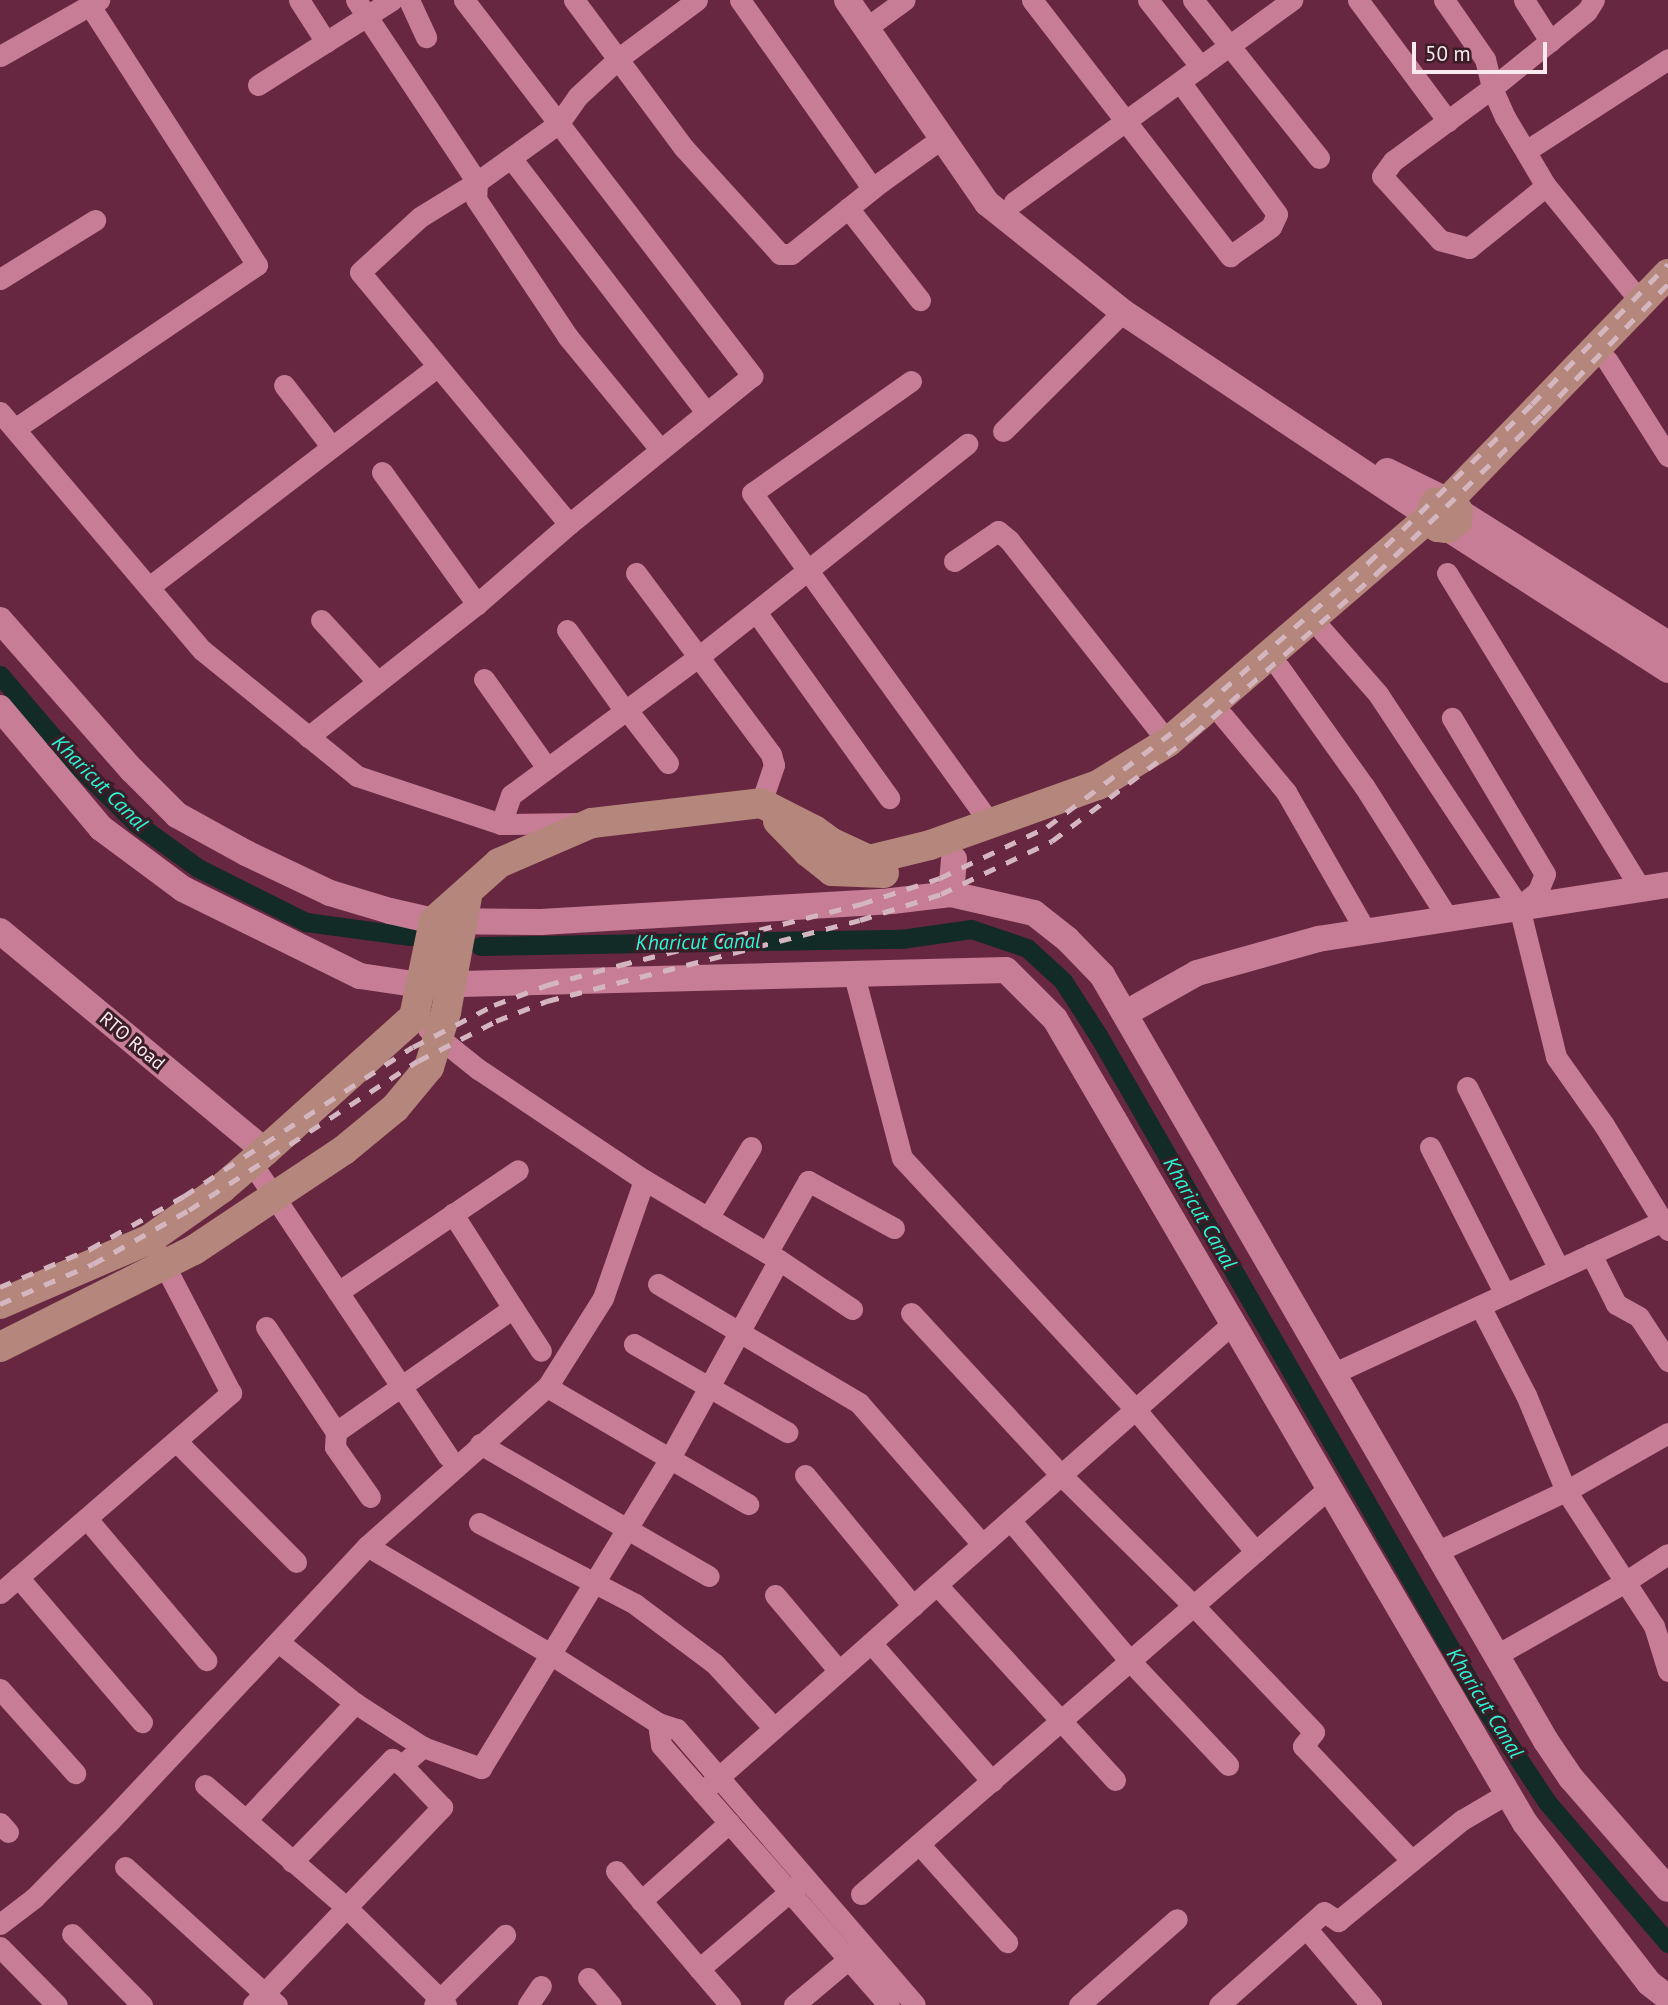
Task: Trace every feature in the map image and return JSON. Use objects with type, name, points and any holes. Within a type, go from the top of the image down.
[{"type":"main road","points":[[0,1304],[150,1239],[222,1188],[414,1017],[421,985],[448,921],[468,891],[499,863],[592,822],[761,803],[814,830],[832,843],[869,860],[930,845],[1098,785],[1168,742],[1446,514],[1607,360],[1654,299],[1668,274]]},
{"type":"main road","points":[[761,803],[808,852],[832,871],[869,874],[921,868],[954,859],[1104,800],[1179,754],[1420,547],[1446,514],[1654,299]]},
{"type":"main road","points":[[0,1347],[194,1250],[344,1150],[395,1108],[429,1067],[438,1037],[451,984],[448,921]]},
{"type":"street","points":[[299,0],[326,42]]},
{"type":"street","points":[[258,85],[326,42],[361,8],[392,0]]},
{"type":"street","points":[[409,0],[426,37]]},
{"type":"street","points":[[308,737],[477,604],[569,524],[752,376],[464,0]]},
{"type":"street","points":[[574,0],[684,148],[780,254],[791,254],[872,188],[942,138]]},
{"type":"street","points":[[569,524],[360,272],[420,217],[477,182],[559,123],[578,96],[619,58],[697,0]]},
{"type":"street","points":[[740,0],[872,188]]},
{"type":"street","points":[[847,0],[987,203],[1123,312],[1446,514],[1668,644]]},
{"type":"street","points":[[905,0],[871,10],[995,186],[1145,306],[1398,478],[1668,670]]},
{"type":"street","points":[[1032,0],[1128,120],[1230,256],[1271,227],[1277,214],[1180,82]]},
{"type":"street","points":[[1148,0],[1201,67]]},
{"type":"street","points":[[1193,0],[1319,158]]},
{"type":"street","points":[[1014,202],[1230,47],[1265,8],[1293,0]]},
{"type":"street","points":[[1358,0],[1448,121]]},
{"type":"street","points":[[1444,0],[1485,59],[1492,88],[1505,117],[1546,186],[1654,299]]},
{"type":"street","points":[[1524,0],[1550,41]]},
{"type":"street","points":[[1546,186],[1469,248],[1440,240],[1382,176],[1393,161],[1492,88],[1587,11],[1594,0]]},
{"type":"street","points":[[1,52],[94,3],[257,265],[16,428]]},
{"type":"street","points":[[361,8],[477,182],[476,199],[568,337],[660,449]]},
{"type":"street","points":[[1526,151],[1668,60]]},
{"type":"street","points":[[511,158],[706,412]]},
{"type":"street","points":[[848,208],[920,300]]},
{"type":"street","points":[[0,279],[95,220]]},
{"type":"street","points":[[1003,431],[1123,312]]},
{"type":"street","points":[[1607,360],[1668,456]]},
{"type":"street","points":[[149,587],[438,367]]},
{"type":"street","points":[[911,382],[752,493],[990,823]]},
{"type":"street","points":[[284,385],[332,447]]},
{"type":"street","points":[[0,412],[202,650],[357,776],[501,824],[592,822]]},
{"type":"street","points":[[501,824],[511,795],[697,658],[967,444]]},
{"type":"street","points":[[382,472],[477,604]]},
{"type":"street","points":[[954,561],[998,531],[1009,540],[1168,742]]},
{"type":"street","points":[[636,573],[771,754],[774,765],[761,803]]},
{"type":"street","points":[[1447,573],[1641,889]]},
{"type":"street","points":[[755,612],[889,798]]},
{"type":"street","points":[[0,620],[132,770],[177,815],[246,853],[330,893],[448,921],[554,921],[892,901],[951,894],[1034,913],[1067,939],[1102,975],[1494,1656],[1571,1777],[1666,1883]]},
{"type":"street","points":[[321,620],[378,682]]},
{"type":"street","points":[[568,630],[667,763]]},
{"type":"street","points":[[1322,630],[1378,694],[1519,907],[1556,1057],[1604,1125],[1665,1226],[1591,1254],[1332,1374]]},
{"type":"street","points":[[1279,667],[1364,786],[1447,917]]},
{"type":"street","points":[[484,679],[547,768]]},
{"type":"street","points":[[0,708],[101,828],[183,889],[360,976],[421,985],[1006,970],[1055,1019],[1525,1823],[1640,1972],[1668,1998]]},
{"type":"street","points":[[1223,716],[1286,792],[1365,930]]},
{"type":"street","points":[[1452,718],[1545,874],[1538,891],[1519,907]]},
{"type":"street","points":[[951,894],[954,859]]},
{"type":"street","points":[[1126,1013],[1196,973],[1318,939],[1668,885]]},
{"type":"street","name":"RTO Road","points":[[0,932],[258,1156]]},
{"type":"street","points":[[854,975],[902,1158],[1135,1409],[1256,1552]]},
{"type":"street","points":[[414,1017],[478,1069],[644,1180],[773,1257],[852,1309]]},
{"type":"street","points":[[1467,1087],[1559,1269]]},
{"type":"street","points":[[708,1218],[751,1147]]},
{"type":"street","points":[[1430,1147],[1506,1294]]},
{"type":"street","points":[[258,1156],[274,1197],[448,1456]]},
{"type":"street","points":[[338,1292],[519,1170]]},
{"type":"street","points":[[0,1924],[34,1898],[108,1823],[367,1546],[547,1387],[603,1298],[644,1180]]},
{"type":"street","points":[[286,1648],[355,1703],[423,1747],[481,1769],[670,1458],[739,1332],[808,1181],[894,1228]]},
{"type":"street","points":[[453,1214],[541,1351]]},
{"type":"street","points":[[0,1593],[231,1393],[150,1239]]},
{"type":"street","points":[[1591,1254],[1616,1304],[1639,1317],[1668,1361]]},
{"type":"street","points":[[658,1284],[859,1403],[982,1544]]},
{"type":"street","points":[[1480,1306],[1526,1395],[1566,1491],[1654,1626],[1666,1665]]},
{"type":"street","points":[[337,1432],[513,1308]]},
{"type":"street","points":[[911,1313],[1061,1475],[1194,1606],[1314,1732],[1303,1746],[1412,1861]]},
{"type":"street","points":[[702,1792],[1233,1323]]},
{"type":"street","points":[[266,1327],[337,1432],[335,1447],[370,1497]]},
{"type":"street","points":[[634,1344],[787,1432]]},
{"type":"street","points":[[547,1387],[748,1504]]},
{"type":"street","points":[[1434,1553],[1566,1491],[1668,1433]]},
{"type":"street","points":[[177,1442],[296,1562]]},
{"type":"street","points":[[480,1444],[709,1576]]},
{"type":"street","points":[[805,1475],[913,1606]]},
{"type":"street","points":[[861,1894],[1329,1489]]},
{"type":"street","points":[[87,1518],[206,1660]]},
{"type":"street","points":[[1010,1520],[1130,1661],[1228,1765]]},
{"type":"street","points":[[479,1523],[635,1604],[714,1663],[774,1728]]},
{"type":"street","points":[[367,1546],[550,1654],[658,1723],[677,1729],[718,1778],[798,1885],[856,1953],[889,2005]]},
{"type":"street","points":[[1494,1656],[1625,1582],[1668,1554]]},
{"type":"street","points":[[18,1577],[142,1722]]},
{"type":"street","points":[[937,1584],[1115,1780]]},
{"type":"street","points":[[775,1595],[839,1671]]},
{"type":"street","points":[[871,1643],[992,1781]]},
{"type":"street","points":[[0,1689],[75,1773]]},
{"type":"street","points":[[246,1820],[355,1703]]},
{"type":"street","points":[[658,1723],[661,1745],[729,1823],[798,1885]]},
{"type":"street","points":[[402,1765],[423,1747]]},
{"type":"street","points":[[125,1867],[265,2001],[347,1908],[442,1807],[402,1765],[392,1759],[292,1862]]},
{"type":"street","points":[[205,1785],[347,1908],[440,2003],[505,1935]]},
{"type":"street","points":[[1219,2005],[1324,1912],[1338,1921],[1462,1820],[1508,1793]]},
{"type":"street","points":[[641,1900],[729,1823]]},
{"type":"street","points":[[919,1844],[1007,1942]]},
{"type":"street","points":[[616,1871],[730,2005]]},
{"type":"street","points":[[699,1969],[798,1885]]},
{"type":"street","points":[[1079,2005],[1177,1919]]},
{"type":"street","points":[[1306,1928],[1371,2005]]},
{"type":"street","points":[[72,1934],[142,2005]]},
{"type":"street","points":[[0,1947],[57,2005]]},
{"type":"street","points":[[794,2005],[856,1953]]},
{"type":"street","points":[[856,1953],[915,2005]]},
{"type":"street","points":[[588,1978],[611,2005]]},
{"type":"street","points":[[528,2005],[541,1986]]},
{"type":"waterway","name":"Kharicut Canal","points":[[0,675],[75,763],[136,823],[198,868],[306,922],[410,936]]},
{"type":"waterway","name":"Kharicut Canal","points":[[480,946],[901,939],[971,929],[1027,948],[1063,981],[1098,1035],[1483,1705],[1547,1802],[1668,1943]]},
{"type":"railway","points":[[0,1287],[90,1249],[184,1196],[413,1047],[494,1005],[547,985],[861,904],[940,878],[1047,827],[1186,722],[1368,563],[1532,404],[1668,264]]},
{"type":"railway","points":[[0,1304],[93,1264],[189,1210],[418,1061],[496,1021],[547,1001],[860,920],[941,894],[1052,841],[1194,734],[1377,573],[1542,414],[1668,284]]}]
